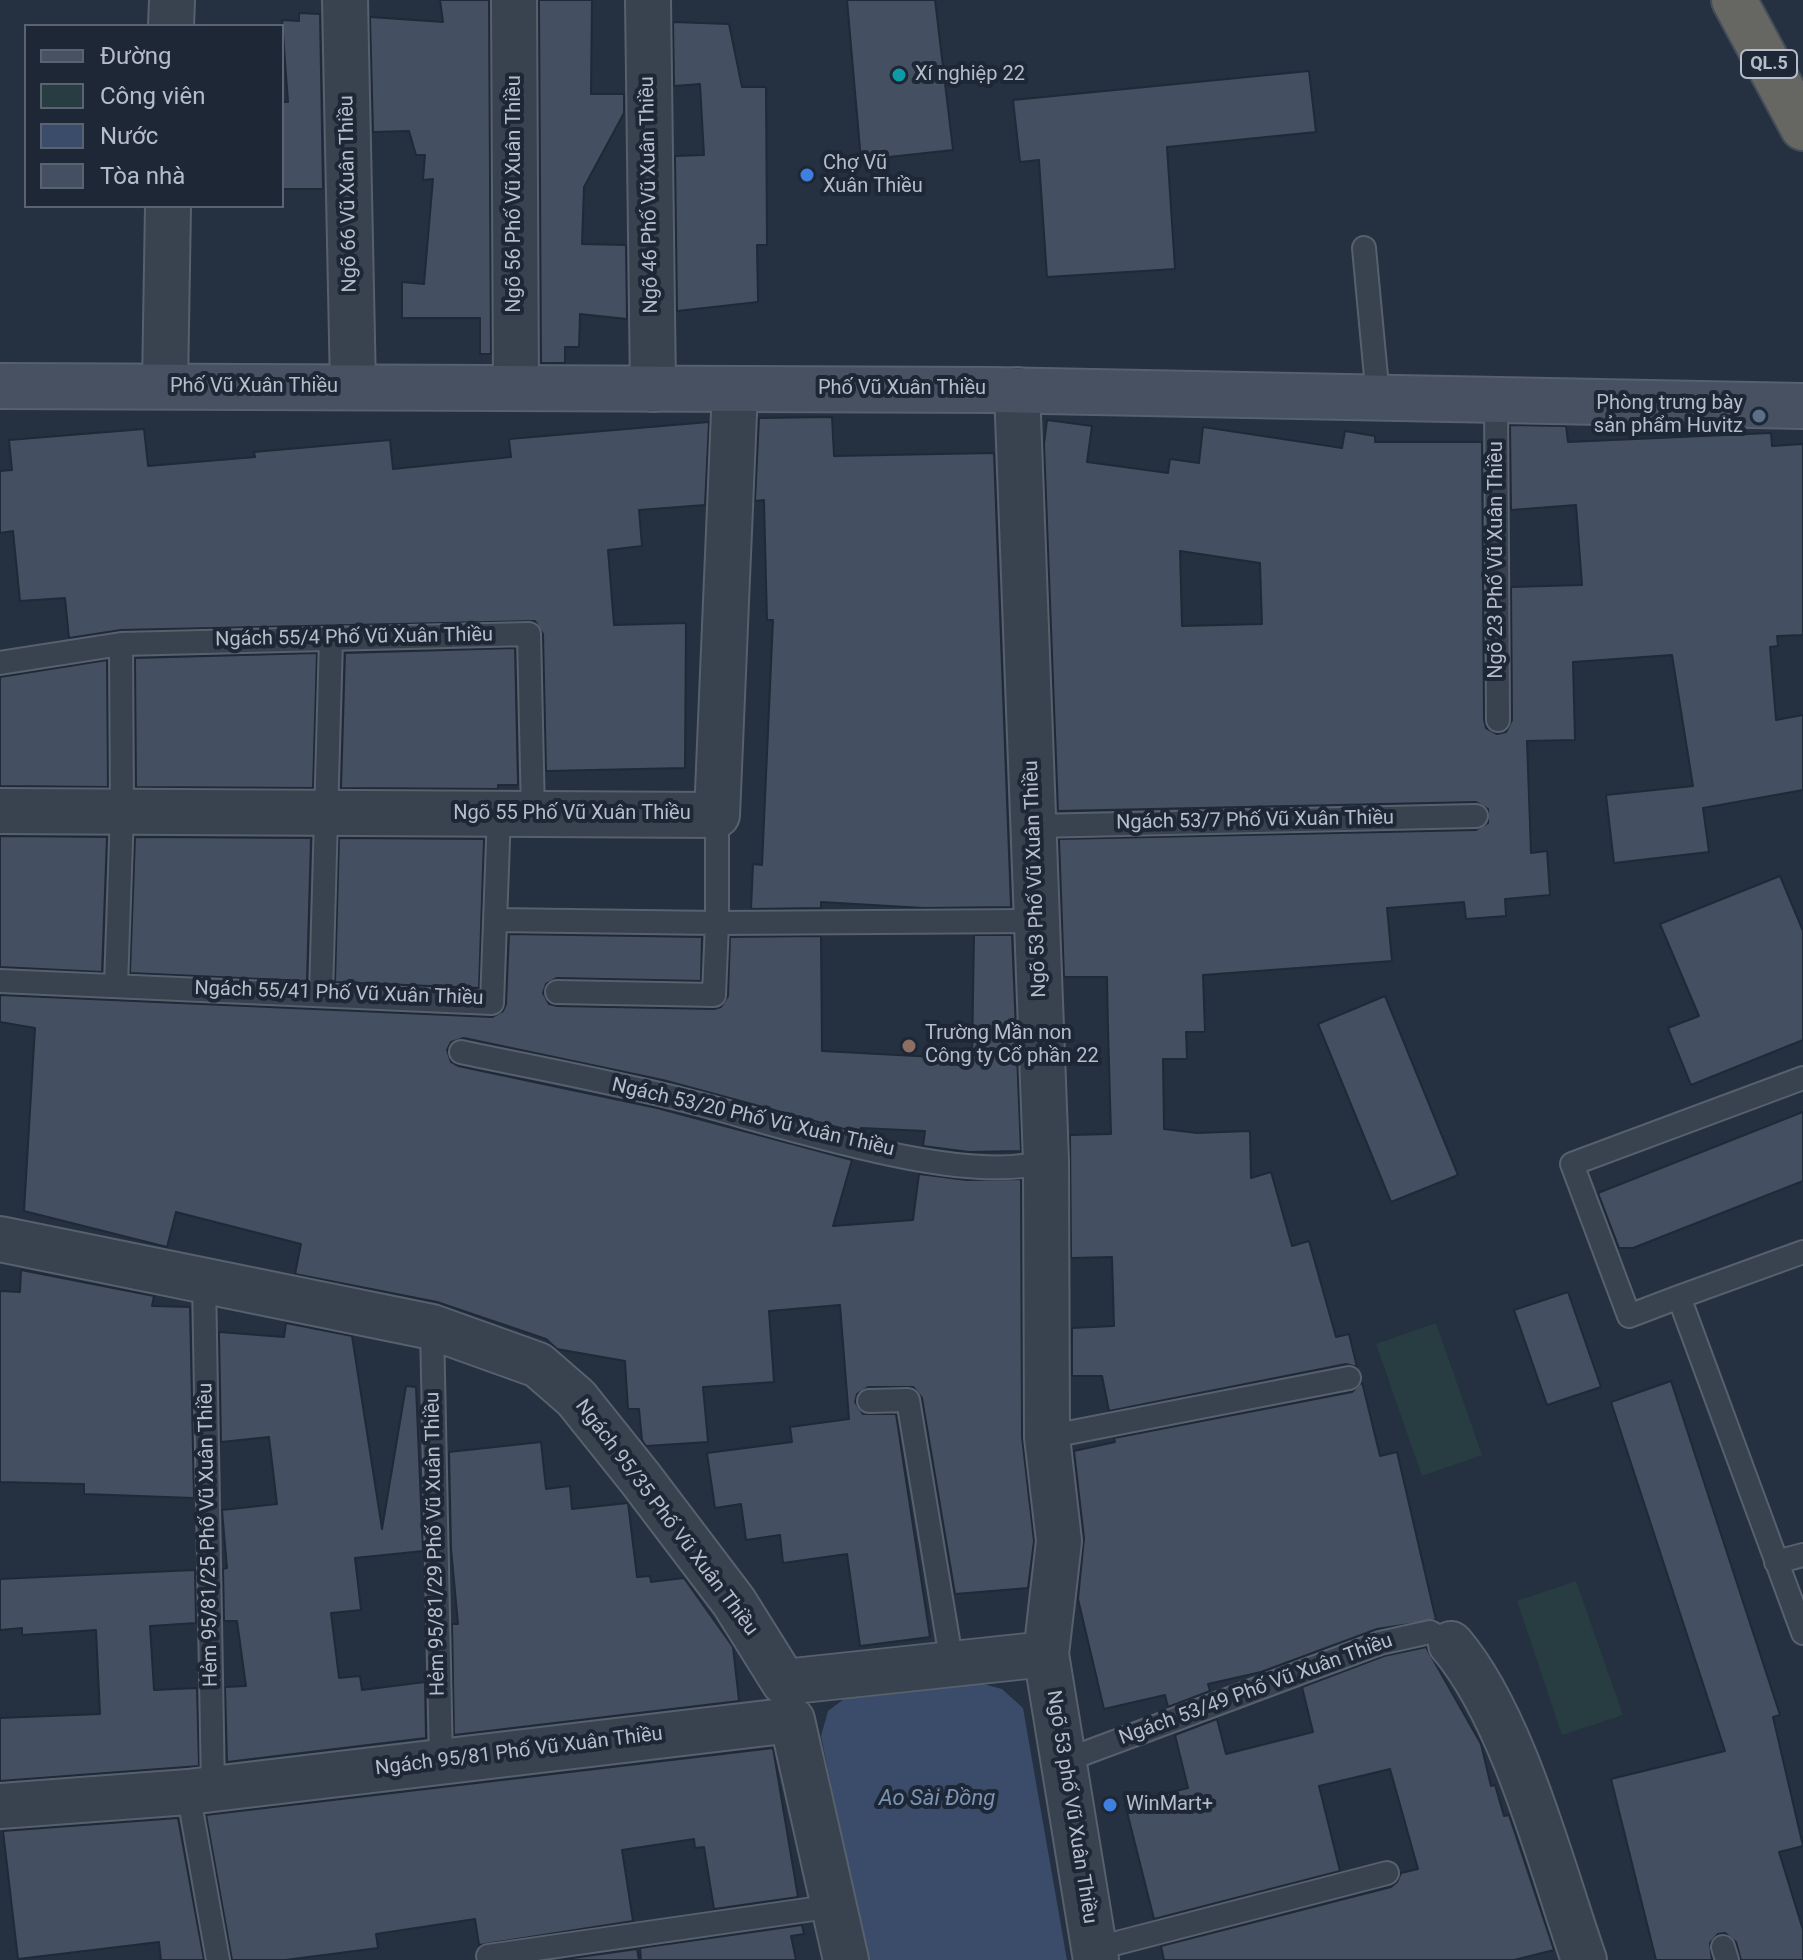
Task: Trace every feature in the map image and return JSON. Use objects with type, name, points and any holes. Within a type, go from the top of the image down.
[{"type":"highway","name":"QL.5","points":[[1734,0],[1803,128]]},
{"type":"main road","name":"Phố Vũ Xuân Thiều","points":[[0,386],[1017,390],[1803,406]]},
{"type":"street","points":[[171,24],[172,0]]},
{"type":"street","name":"Ngõ 66 Vũ Xuân Thiều","points":[[345,0],[353,387]]},
{"type":"street","name":"Ngõ 56 Phố Vũ Xuân Thiều","points":[[514,0],[516,388]]},
{"type":"street","name":"Ngõ 46 Phố Vũ Xuân Thiều","points":[[648,0],[653,389]]},
{"type":"street","points":[[165,386],[168,208]]},
{"type":"street","name":"Ngõ 55 Phố Vũ Xuân Thiều","points":[[0,811],[717,815],[735,389]]},
{"type":"street","name":"Ngõ 53 Phố Vũ Xuân Thiều","points":[[1017,390],[1046,1161],[1047,1437],[1059,1541],[1046,1654]]},
{"type":"street","name":"Ngách 95/35 Phố Vũ Xuân Thiều","points":[[0,1239],[432,1327],[538,1365],[576,1398],[734,1602],[788,1701]]},
{"type":"street","points":[[1451,1644],[1483,1688],[1512,1753],[1584,1960]]},
{"type":"street","points":[[846,1960],[788,1701],[952,1664],[1046,1654]]},
{"type":"street","name":"Ngõ 53 phố Vũ Xuân Thiều","points":[[1046,1654],[1061,1762],[1095,1955]]},
{"type":"street","name":"Ngách 95/81 Phố Vũ Xuân Thiều","points":[[0,1806],[200,1790],[441,1762],[788,1701]]},
{"type":"lane","points":[[1364,248],[1378,398]]},
{"type":"lane","name":"Ngõ 23 Phố Vũ Xuân Thiều","points":[[1496,401],[1498,720]]},
{"type":"lane","name":"Ngách 55/4 Phố Vũ Xuân Thiều","points":[[0,663],[121,644],[529,634],[516,814]]},
{"type":"lane","points":[[321,995],[331,639]]},
{"type":"lane","points":[[116,986],[122,812],[121,644]]},
{"type":"lane","name":"Ngách 55/41 Phố Vũ Xuân Thiều","points":[[0,981],[492,1003],[496,920],[516,814]]},
{"type":"lane","points":[[557,992],[714,995],[717,815]]},
{"type":"lane","name":"Ngách 53/7 Phố Vũ Xuân Thiều","points":[[1035,826],[1476,816]]},
{"type":"lane","points":[[496,920],[717,923],[1036,921]]},
{"type":"lane","name":"Ngách 53/20 Phố Vũ Xuân Thiều","points":[[461,1052],[686,1100],[841,1142],[951,1163],[1023,1169],[1046,1161]]},
{"type":"lane","points":[[1803,1078],[1572,1164],[1629,1316],[1803,1252]]},
{"type":"lane","name":"Hẻm 95/81/25 Phố Vũ Xuân Thiều","points":[[204,1281],[200,1790],[218,1960]]},
{"type":"lane","points":[[1679,1297],[1776,1562],[1801,1621]]},
{"type":"lane","name":"Hẻm 95/81/29 Phố Vũ Xuân Thiều","points":[[432,1327],[441,1762]]},
{"type":"lane","points":[[1047,1437],[1349,1378]]},
{"type":"lane","points":[[869,1401],[908,1400],[952,1664]]},
{"type":"lane","points":[[1776,1562],[1803,1555]]},
{"type":"lane","name":"Ngách 53/49 Phố Vũ Xuân Thiều","points":[[1061,1762],[1408,1635],[1430,1632],[1451,1644]]},
{"type":"lane","points":[[1095,1955],[1387,1873]]},
{"type":"lane","points":[[488,1956],[834,1906]]},
{"type":"green space","points":[[1436,1323],[1482,1455],[1422,1476],[1376,1344]]},
{"type":"green space","points":[[1576,1581],[1623,1715],[1562,1735],[1517,1601]]},
{"type":"water","name":"Ao Sài Đồng","points":[[980,1683],[1002,1689],[1023,1708],[1067,1960],[867,1960],[821,1736],[828,1711],[848,1696]]},
{"type":"building","points":[[440,0],[489,0],[491,354],[480,354],[480,318],[402,318],[402,282],[424,284],[433,179],[423,180],[425,155],[416,155],[409,131],[373,132],[370,17],[443,22]]},
{"type":"building","points":[[539,0],[592,0],[591,94],[624,94],[624,113],[584,187],[582,244],[626,245],[627,319],[580,314],[579,347],[565,347],[565,363],[541,363]]},
{"type":"building","name":"Xí nghiệp 22","points":[[847,0],[935,0],[953,150],[861,160]]},
{"type":"building","points":[[299,13],[320,14],[323,189],[284,189],[284,102],[288,102],[282,20],[299,21]]},
{"type":"building","points":[[673,22],[729,24],[742,87],[766,87],[767,245],[757,245],[758,302],[677,311],[675,156],[704,155],[700,84],[674,86]]},
{"type":"building","points":[[1309,71],[1316,132],[1167,147],[1175,269],[1047,277],[1039,160],[1020,162],[1013,100]]},
{"type":"building","points":[[832,417],[834,456],[994,453],[1011,907],[924,908],[821,902],[821,908],[751,909],[753,864],[762,865],[773,620],[767,620],[764,500],[755,501],[759,418]]},
{"type":"building","points":[[1047,420],[1092,426],[1087,462],[1168,473],[1170,459],[1199,463],[1203,427],[1342,448],[1345,431],[1375,436],[1375,442],[1482,442],[1484,720],[1486,728],[1497,734],[1506,732],[1512,720],[1511,587],[1582,585],[1576,505],[1511,510],[1510,425],[1566,426],[1568,442],[1771,433],[1772,446],[1803,444],[1803,635],[1777,636],[1778,646],[1770,647],[1776,720],[1803,715],[1803,790],[1703,808],[1709,852],[1614,863],[1606,795],[1693,786],[1672,655],[1573,662],[1575,740],[1527,741],[1531,853],[1547,851],[1550,895],[1505,899],[1506,916],[1466,919],[1464,902],[1387,908],[1392,961],[1203,975],[1205,1032],[1186,1032],[1187,1059],[1163,1059],[1164,1129],[1197,1133],[1250,1131],[1251,1178],[1271,1172],[1292,1246],[1309,1241],[1336,1337],[1349,1334],[1357,1367],[1346,1364],[1109,1411],[1102,1376],[1072,1376],[1072,1328],[1114,1326],[1112,1257],[1071,1258],[1070,1135],[1111,1134],[1107,977],[1064,977],[1059,839],[1476,830],[1488,823],[1488,809],[1476,802],[1058,811],[1044,444]],"holes":[[[1180,551],[1260,563],[1262,624],[1182,626]]]},
{"type":"building","points":[[709,422],[705,505],[639,510],[642,546],[608,550],[614,625],[686,623],[685,768],[546,771],[543,634],[535,621],[121,630],[69,638],[65,598],[20,601],[13,531],[0,533],[0,471],[12,470],[9,440],[144,429],[148,466],[255,457],[254,452],[390,440],[393,469],[511,457],[509,439]]},
{"type":"building","points":[[515,648],[518,785],[498,785],[498,789],[341,788],[345,653]]},
{"type":"building","points":[[317,653],[313,788],[136,787],[135,658]]},
{"type":"building","points":[[107,660],[108,787],[0,786],[0,677]]},
{"type":"building","points":[[0,836],[107,837],[102,972],[0,967]]},
{"type":"building","points":[[135,837],[311,838],[307,981],[130,973]]},
{"type":"building","points":[[339,838],[484,839],[479,988],[335,982]]},
{"type":"building","points":[[1780,876],[1803,931],[1803,1040],[1691,1085],[1668,1028],[1699,1016],[1660,924]]},
{"type":"building","points":[[509,934],[702,937],[701,981],[557,978],[546,984],[543,993],[549,1004],[557,1006],[714,1009],[721,1007],[728,996],[730,937],[821,936],[822,1051],[972,1059],[974,935],[1012,935],[1021,1151],[969,1152],[923,1146],[925,1131],[861,1128],[859,1133],[663,1080],[464,1038],[451,1042],[447,1050],[451,1062],[458,1066],[657,1108],[852,1160],[833,1226],[913,1220],[919,1174],[967,1180],[1021,1179],[1022,1437],[1034,1541],[1028,1588],[955,1594],[922,1398],[913,1387],[868,1387],[857,1394],[855,1402],[863,1414],[896,1414],[930,1637],[860,1646],[847,1554],[783,1563],[780,1535],[746,1540],[741,1504],[715,1508],[707,1453],[792,1442],[790,1427],[849,1419],[840,1305],[769,1311],[774,1382],[703,1387],[708,1442],[646,1446],[642,1440],[639,1409],[628,1409],[625,1361],[557,1349],[546,1339],[437,1302],[295,1274],[301,1244],[176,1212],[167,1247],[24,1211],[35,1028],[0,1022],[0,995],[492,1017],[503,1011],[506,1004]]},
{"type":"building","points":[[1385,996],[1458,1175],[1391,1202],[1318,1024]]},
{"type":"building","points":[[1803,1112],[1803,1181],[1633,1248],[1619,1248],[1598,1193]]},
{"type":"building","points":[[21,1270],[154,1296],[152,1306],[190,1307],[194,1498],[84,1494],[84,1484],[0,1482],[0,1291],[20,1292]]},
{"type":"building","points":[[1568,1292],[1601,1387],[1547,1405],[1514,1310]]},
{"type":"building","points":[[286,1323],[352,1336],[382,1529],[406,1386],[416,1387],[423,1551],[355,1558],[361,1610],[331,1613],[339,1678],[360,1676],[362,1690],[425,1682],[426,1738],[227,1762],[225,1687],[246,1686],[237,1621],[224,1621],[223,1569],[227,1568],[222,1510],[277,1504],[269,1437],[221,1442],[219,1332],[284,1337]]},
{"type":"building","points":[[1671,1381],[1780,1715],[1773,1717],[1803,1846],[1779,1852],[1803,1930],[1803,1960],[1741,1960],[1736,1942],[1725,1933],[1718,1934],[1710,1943],[1712,1960],[1656,1960],[1611,1779],[1725,1751],[1611,1402]]},
{"type":"building","points":[[1362,1382],[1380,1456],[1397,1452],[1436,1620],[1377,1629],[1261,1672],[1208,1684],[1210,1691],[1168,1707],[1165,1695],[1104,1709],[1078,1599],[1084,1538],[1074,1451],[1115,1442],[1114,1438],[1352,1392]]},
{"type":"building","points":[[541,1442],[546,1489],[570,1486],[572,1509],[628,1503],[637,1577],[650,1576],[651,1582],[684,1578],[733,1647],[739,1701],[454,1735],[452,1624],[458,1624],[451,1548],[449,1452]]},
{"type":"building","points":[[195,1570],[196,1623],[150,1626],[154,1690],[197,1688],[199,1766],[0,1781],[0,1718],[100,1714],[96,1630],[22,1635],[22,1628],[0,1630],[0,1579]]},
{"type":"building","points":[[1426,1647],[1481,1744],[1491,1786],[1495,1785],[1504,1816],[1509,1815],[1554,1950],[1514,1960],[1164,1960],[1161,1946],[1391,1887],[1401,1873],[1418,1869],[1390,1769],[1319,1786],[1340,1871],[1154,1919],[1125,1804],[1188,1788],[1175,1735],[1217,1719],[1226,1754],[1313,1732],[1302,1687],[1384,1656]]},
{"type":"building","points":[[773,1748],[798,1897],[714,1909],[704,1847],[695,1848],[694,1839],[622,1850],[633,1921],[479,1945],[475,1919],[376,1934],[378,1948],[285,1960],[232,1960],[206,1815]]},
{"type":"building","points":[[178,1818],[204,1960],[161,1960],[159,1942],[18,1959],[3,1831]]},
{"type":"building","points":[[802,1925],[804,1934],[791,1936],[796,1960],[641,1960],[640,1948]]},
{"type":"building","points":[[637,1949],[639,1960],[558,1960]]},
{"type":"place","name":"Xí nghiệp 22","points":[[899,75]]},
{"type":"place","name":"Chợ Vũ Xuân Thiều","points":[[807,175]]},
{"type":"place","name":"Phòng trưng bày sản phẩm Huvitz","points":[[1759,416]]},
{"type":"place","name":"Trường Mần non Công ty Cổ phần 22","points":[[909,1046]]},
{"type":"place","name":"WinMart+","points":[[1110,1805]]}]
